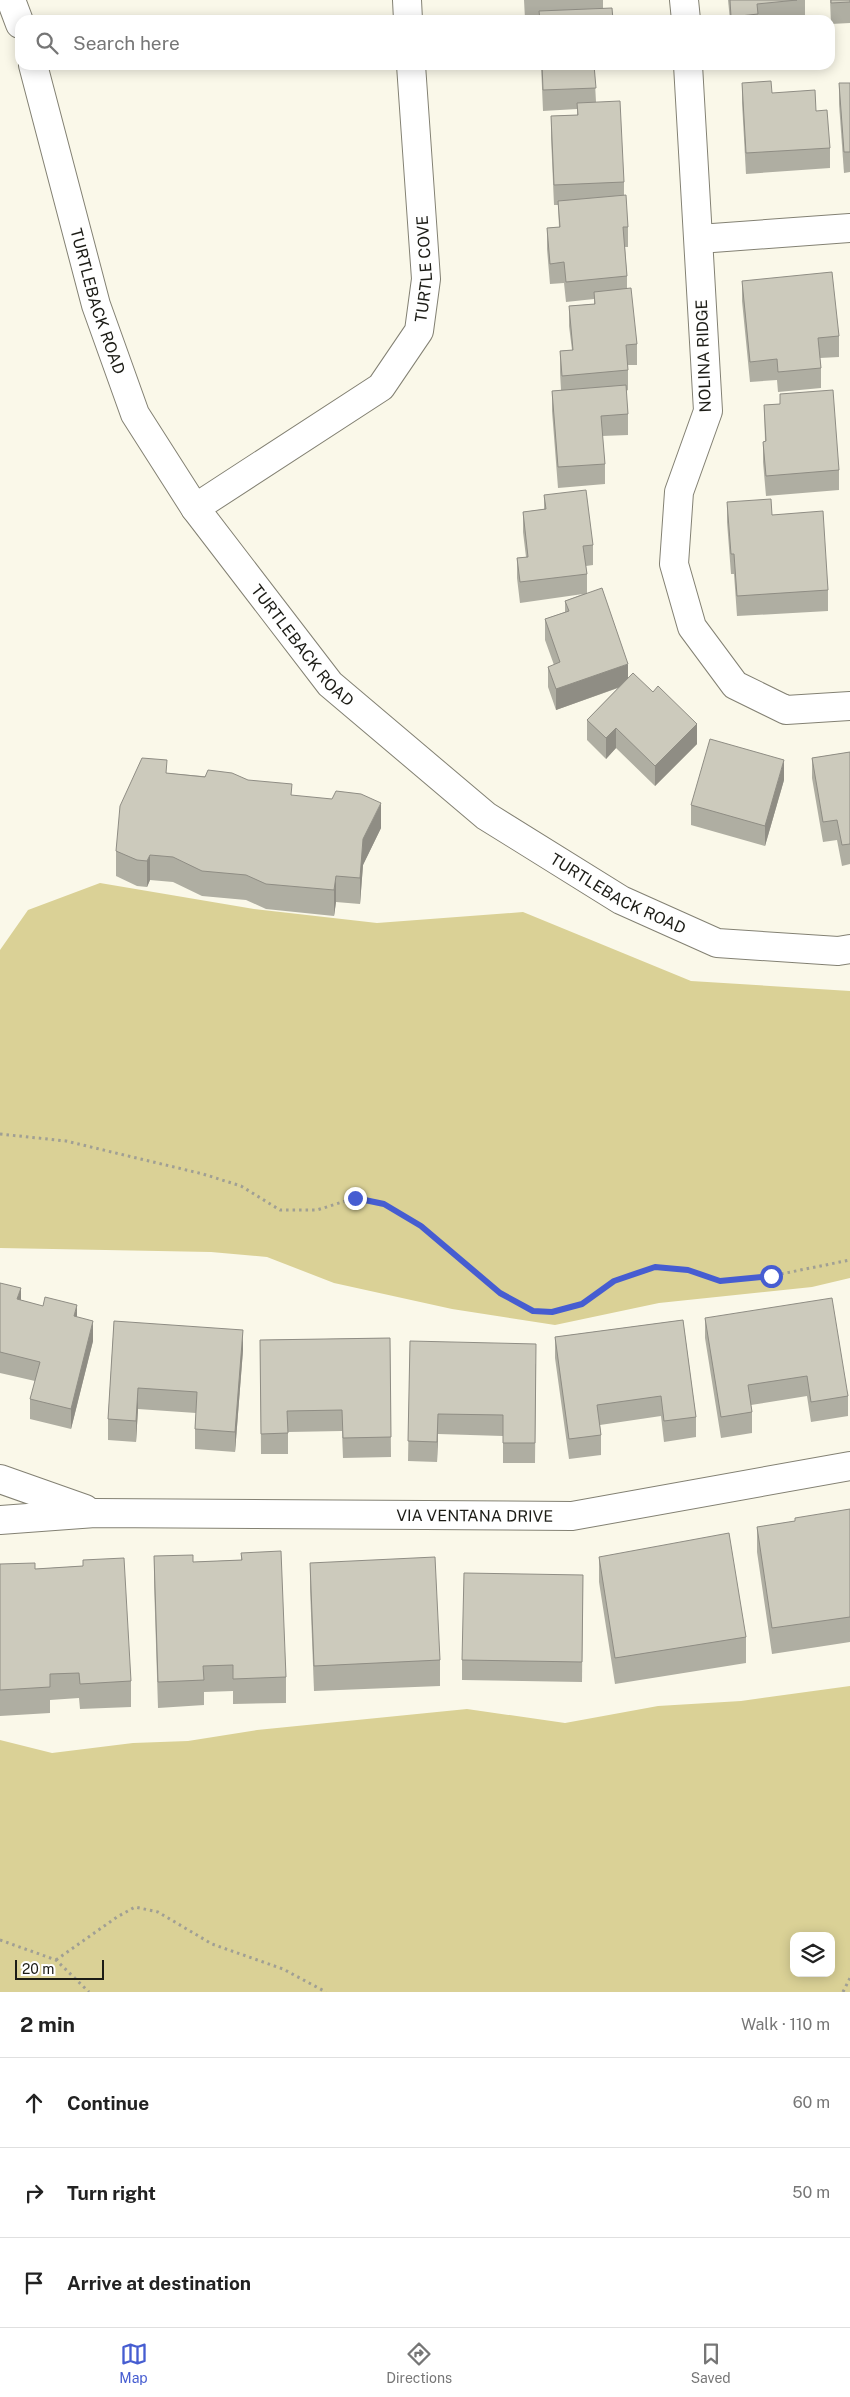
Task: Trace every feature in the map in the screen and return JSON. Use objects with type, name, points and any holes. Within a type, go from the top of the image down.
[{"type":"street","points":[[12,0],[17,15]]},
{"type":"street","points":[[407,0],[408,15]]},
{"type":"street","points":[[684,0],[686,15]]},
{"type":"street","name":"TURTLEBACK ROAD","points":[[33,70],[96,305],[135,414],[195,508],[330,684],[486,816],[621,900],[717,943],[838,952],[850,949]]},
{"type":"street","name":"TURTLE COVE","points":[[195,508],[381,386],[419,331],[426,279],[411,70]]},
{"type":"street","name":"NOLINA RIDGE","points":[[688,70],[708,411],[679,492],[674,564],[692,627],[735,685],[786,710],[850,706]]},
{"type":"street","points":[[699,239],[850,228]]},
{"type":"street","name":"VIA VENTANA DRIVE","points":[[0,1520],[95,1513],[572,1516],[850,1466]]},
{"type":"street","name":"VIA VENTANA DRIVE","points":[[0,1479],[95,1513]]},
{"type":"path","points":[[0,1134],[66,1141],[203,1174],[240,1186],[280,1210],[317,1210],[355,1198],[384,1204],[421,1226],[500,1293],[533,1311],[552,1312],[582,1304],[614,1281],[655,1267],[688,1270],[720,1281],[771,1276],[850,1260]]},
{"type":"path","points":[[56,1960],[117,1917],[135,1907],[158,1912],[212,1944],[283,1969],[326,1992]]},
{"type":"path","points":[[0,1940],[56,1960],[90,1992]]},
{"type":"path","points":[[843,1992],[850,1978]]},
{"type":"shaded area","points":[[100,883],[254,909],[377,923],[523,912],[691,981],[850,991],[850,1278],[812,1287],[659,1303],[555,1325],[452,1309],[334,1283],[267,1257],[211,1252],[0,1248],[0,950],[28,910]]},
{"type":"shaded area","points":[[850,1686],[850,1992],[0,1992],[0,1740],[52,1753],[133,1743],[188,1741],[257,1730],[467,1709],[565,1723],[658,1706],[741,1701]]},
{"type":"building","points":[[730,0],[797,0],[757,4],[758,14],[731,15]]},
{"type":"building","points":[[831,0],[850,0],[850,2],[831,3]]},
{"type":"building","points":[[612,8],[613,15],[539,15],[539,11]]},
{"type":"building","points":[[542,70],[594,70],[596,88],[543,90]]},
{"type":"building","points":[[771,81],[772,93],[815,90],[816,111],[827,110],[830,148],[746,153],[742,83]]},
{"type":"building","points":[[839,83],[850,83],[850,152],[844,152]]},
{"type":"building","points":[[620,101],[624,182],[554,185],[551,116],[578,115],[577,103]]},
{"type":"building","points":[[626,195],[628,227],[623,227],[627,276],[566,282],[564,262],[550,264],[547,228],[560,227],[558,201]]},
{"type":"building","points":[[832,272],[839,336],[818,338],[821,368],[778,372],[777,359],[750,362],[742,281]]},
{"type":"building","points":[[631,288],[637,344],[626,345],[628,370],[562,376],[560,351],[573,350],[569,306],[595,304],[594,292]]},
{"type":"building","points":[[626,385],[628,414],[601,416],[605,464],[558,467],[552,391]]},
{"type":"building","points":[[833,390],[839,470],[766,476],[763,442],[766,441],[764,405],[780,404],[780,394]]},
{"type":"building","points":[[586,490],[593,545],[583,546],[587,574],[520,582],[517,558],[528,557],[523,512],[546,509],[544,495]]},
{"type":"building","points":[[771,499],[772,515],[823,511],[828,590],[737,596],[734,554],[731,554],[727,502]]},
{"type":"building","points":[[602,588],[628,664],[556,689],[548,667],[560,662],[545,619],[569,611],[565,601]]},
{"type":"building","points":[[633,673],[653,692],[658,686],[697,724],[655,766],[616,728],[606,738],[587,720]]},
{"type":"building","points":[[710,739],[784,760],[765,826],[691,805]]},
{"type":"building","points":[[850,752],[850,844],[842,845],[837,820],[823,822],[812,758]]},
{"type":"building","points":[[142,758],[167,760],[166,773],[205,777],[208,770],[232,773],[248,780],[292,784],[291,795],[332,799],[336,791],[361,794],[381,803],[363,839],[360,878],[336,876],[334,890],[266,884],[246,875],[202,871],[173,857],[150,855],[147,861],[137,860],[116,851],[120,806]]},
{"type":"building","points":[[0,1283],[21,1288],[17,1299],[43,1306],[45,1297],[77,1305],[74,1316],[93,1321],[71,1409],[30,1399],[40,1362],[0,1352]]},
{"type":"building","points":[[832,1298],[848,1396],[811,1402],[807,1376],[748,1385],[752,1412],[721,1417],[705,1318]]},
{"type":"building","points":[[683,1320],[696,1417],[664,1421],[661,1396],[597,1405],[601,1435],[569,1439],[555,1337]]},
{"type":"building","points":[[114,1321],[243,1330],[235,1432],[195,1429],[197,1392],[138,1388],[136,1421],[108,1419]]},
{"type":"building","points":[[390,1338],[391,1437],[343,1438],[342,1410],[287,1411],[288,1433],[261,1434],[260,1340]]},
{"type":"building","points":[[410,1341],[536,1344],[535,1443],[503,1443],[503,1415],[438,1414],[437,1442],[408,1441]]},
{"type":"building","points":[[850,1509],[850,1617],[772,1628],[757,1527],[795,1521],[795,1518]]},
{"type":"building","points":[[729,1533],[746,1637],[615,1658],[599,1557]]},
{"type":"building","points":[[281,1551],[286,1677],[233,1679],[233,1665],[203,1666],[204,1680],[158,1682],[154,1556],[193,1555],[193,1562],[242,1560],[241,1553]]},
{"type":"building","points":[[435,1557],[440,1660],[314,1666],[310,1563]]},
{"type":"building","points":[[124,1558],[131,1681],[80,1684],[79,1673],[50,1674],[50,1687],[0,1690],[0,1564],[35,1563],[35,1569],[83,1566],[83,1560]]},
{"type":"building","points":[[464,1573],[583,1575],[582,1662],[462,1660]]},
{"type":"route","points":[[355,1198],[384,1204],[421,1226],[500,1293],[533,1311],[552,1312],[582,1304],[614,1281],[655,1267],[688,1270],[720,1281],[771,1276]]}]
